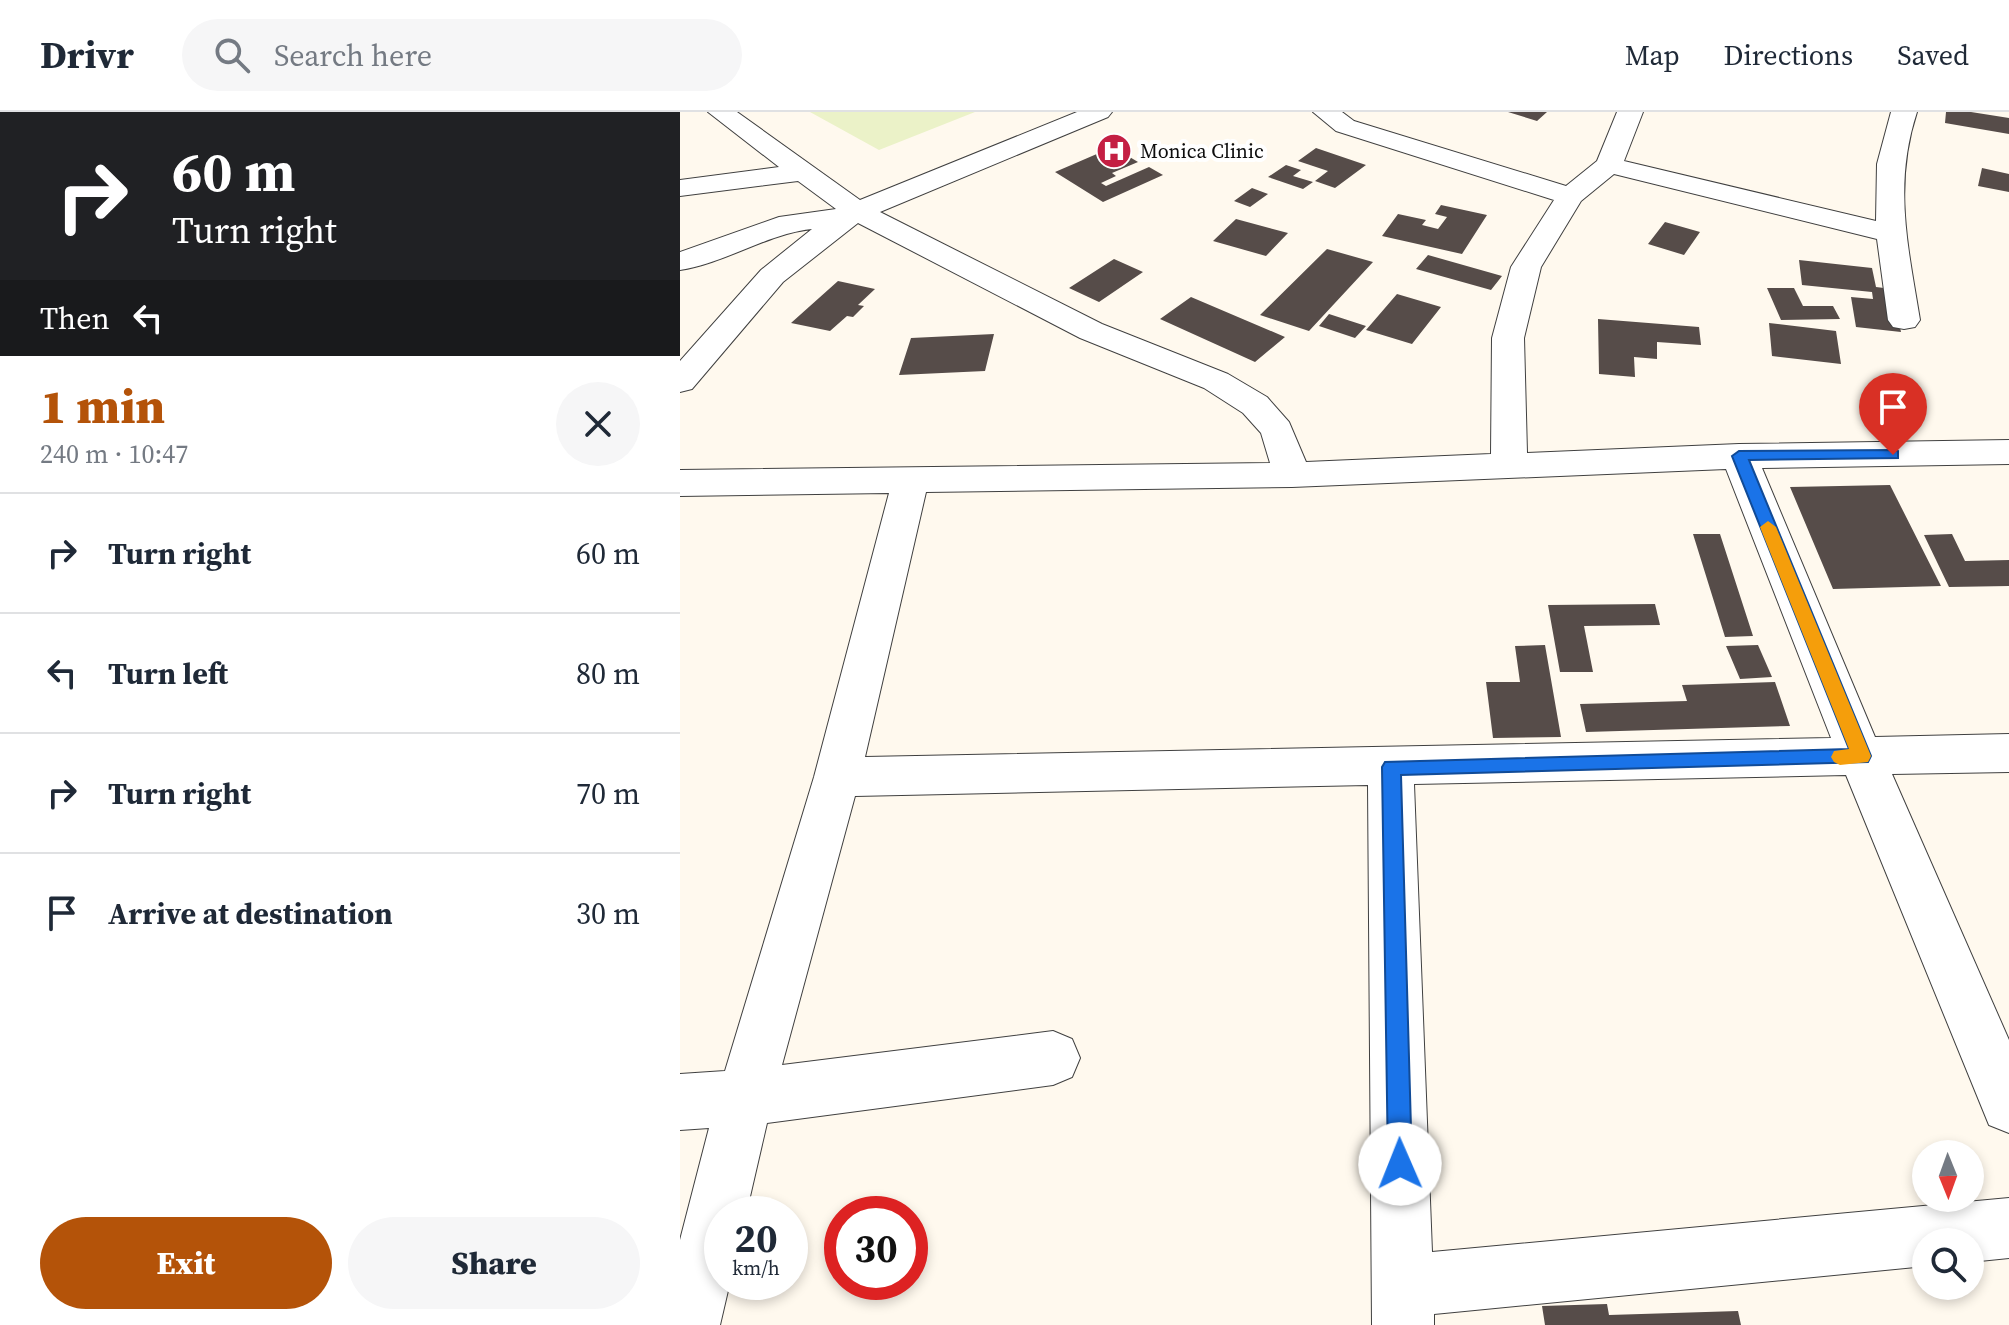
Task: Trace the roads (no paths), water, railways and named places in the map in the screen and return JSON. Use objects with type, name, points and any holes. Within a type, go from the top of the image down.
[{"type":"street","points":[[721,112],[854,214],[1091,331],[1216,381],[1255,405],[1277,430],[1292,475]]},
{"type":"street","points":[[680,382],[772,276],[816,239],[854,214],[1099,112]]},
{"type":"street","points":[[1326,112],[1345,126],[1570,196]]},
{"type":"street","points":[[1509,465],[1508,338],[1526,267],[1570,196],[1609,165],[1630,112]]},
{"type":"street","points":[[1904,112],[1895,133],[1887,176],[1890,233],[1904,320]]},
{"type":"street","points":[[1609,165],[1890,233]]},
{"type":"street","points":[[680,188],[803,172]]},
{"type":"street","points":[[680,261],[699,258],[789,223],[854,214]]},
{"type":"street","points":[[680,483],[1292,475],[1739,456],[2009,452]]},
{"type":"street","points":[[1739,456],[1861,756],[2009,1105]]},
{"type":"street","points":[[689,1325],[745,1098],[837,777],[910,481]]},
{"type":"street","points":[[837,777],[2009,753]]},
{"type":"street","points":[[1391,767],[1403,1306],[2009,1228]]},
{"type":"street","points":[[680,1102],[745,1098],[1053,1058]]},
{"type":"place","name":"Monica Clinic","points":[[1114,151]]}]
